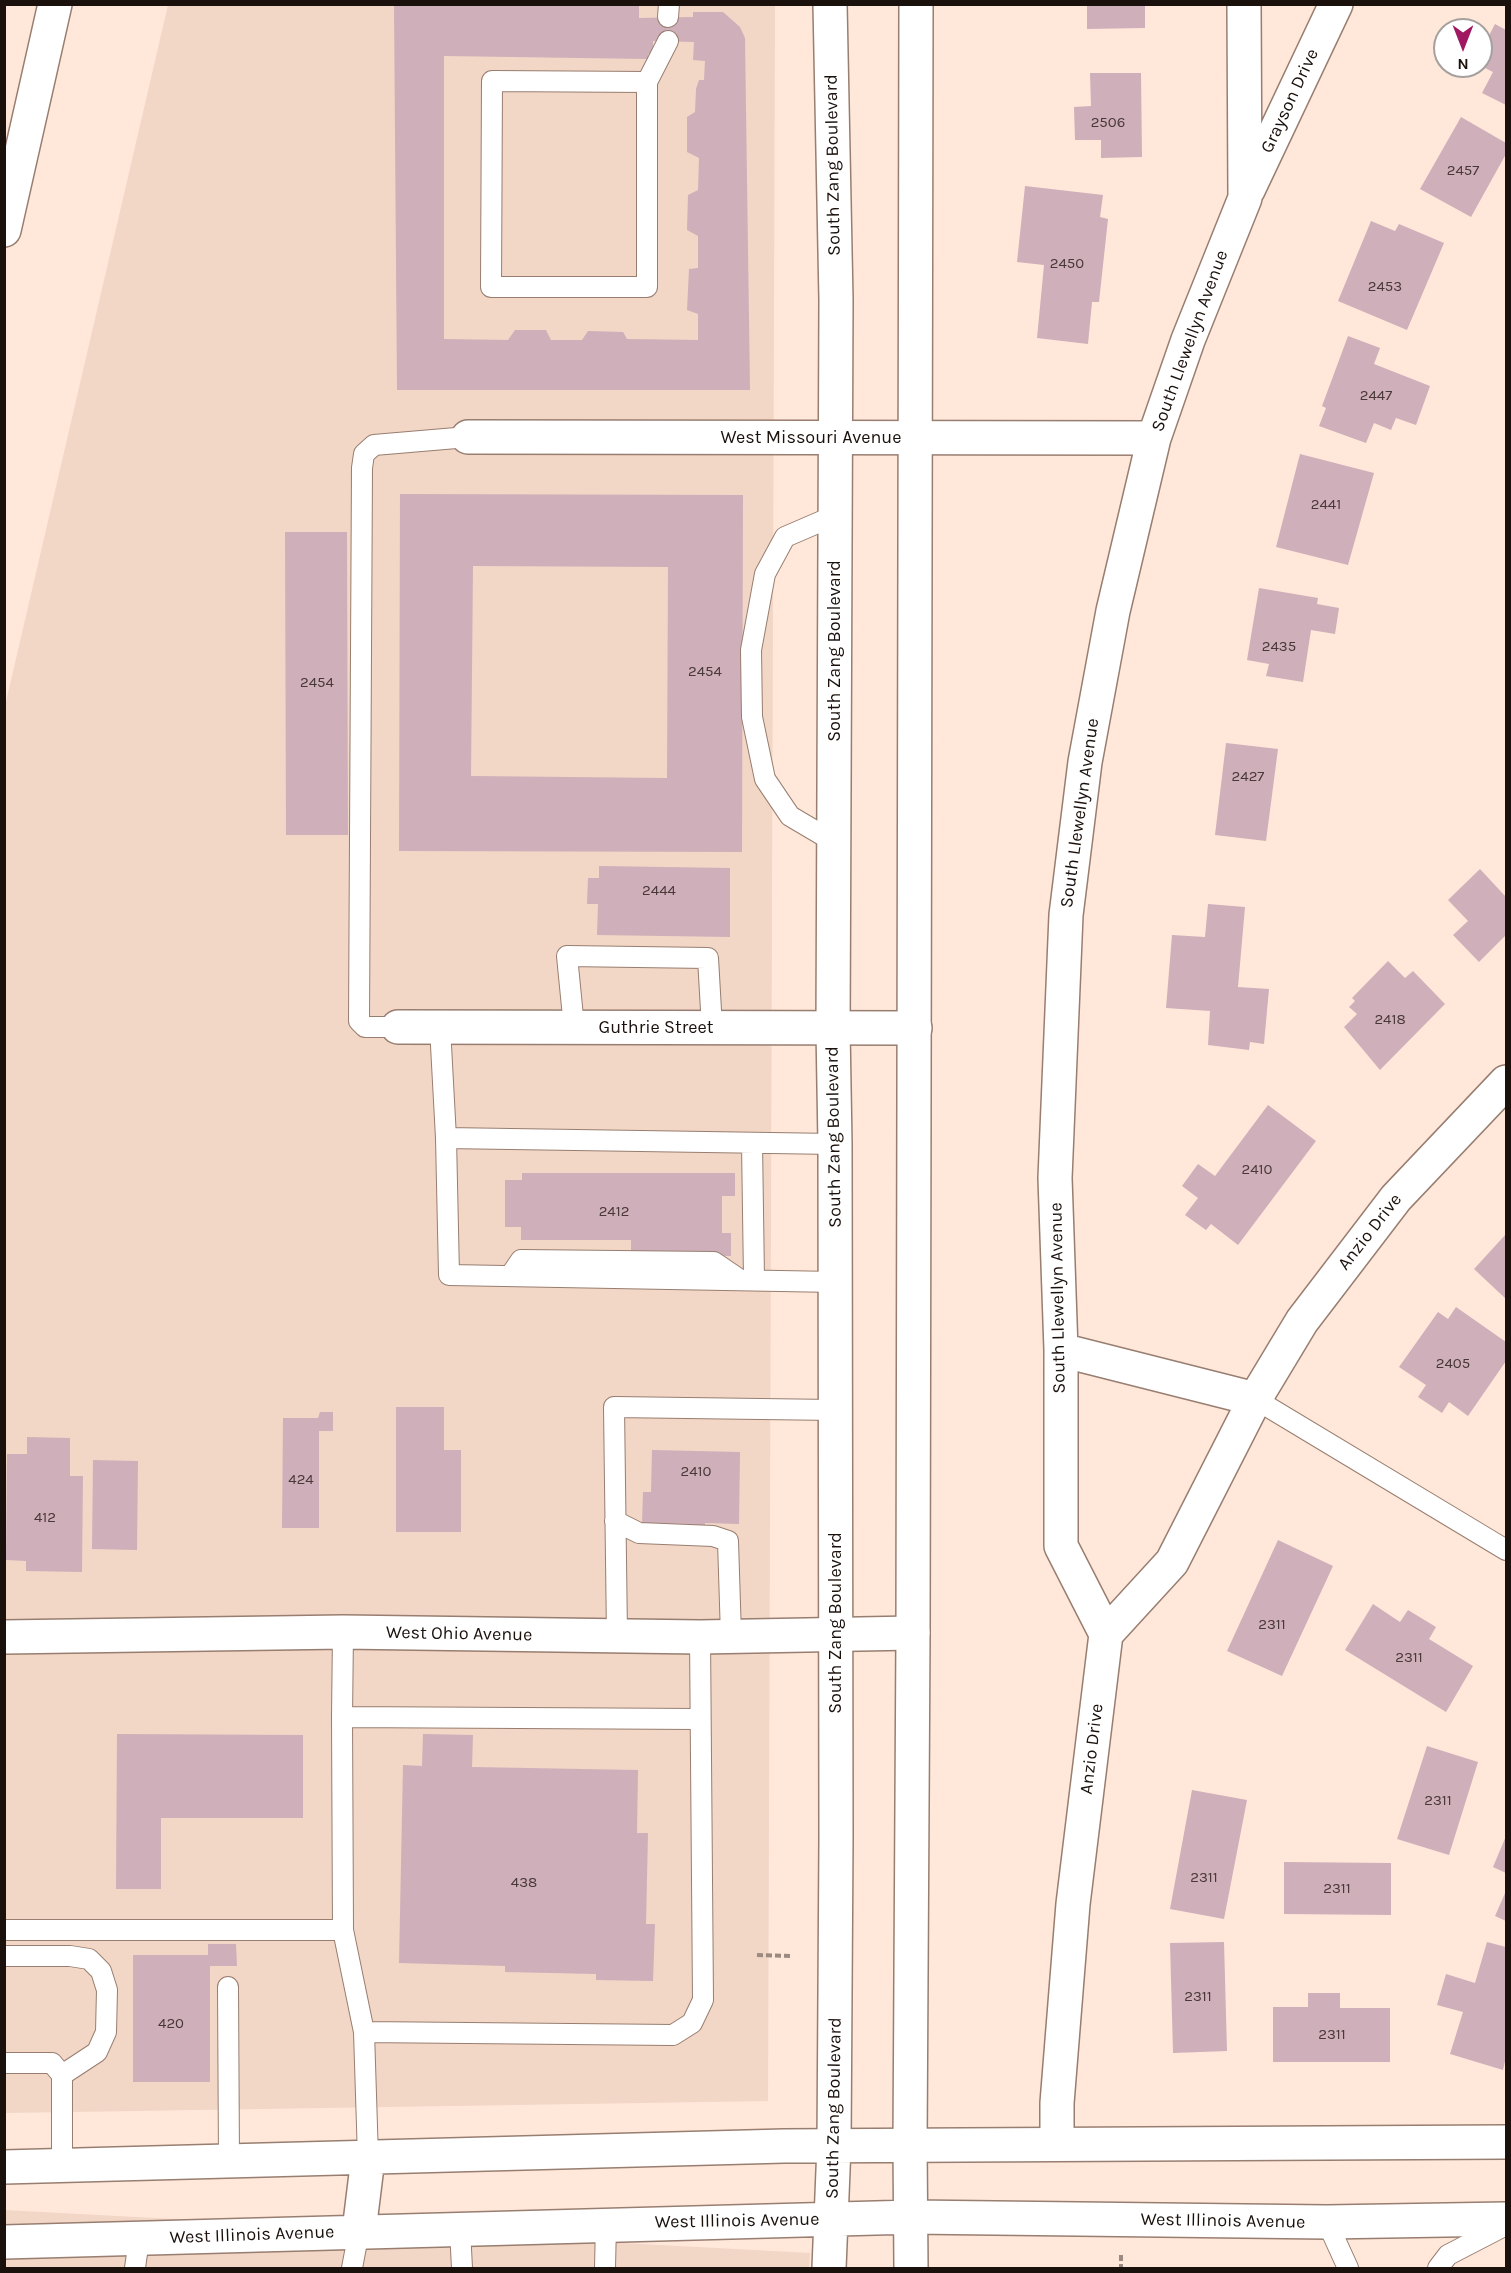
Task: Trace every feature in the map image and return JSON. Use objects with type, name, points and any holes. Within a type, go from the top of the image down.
[{"type":"main road","points":[[4,230],[55,4]]},
{"type":"main road","name":"South Zang Boulevard","points":[[829,2268],[836,2104],[833,1029],[836,300],[830,4]]},
{"type":"main road","points":[[911,2268],[916,4]]},
{"type":"main road","name":"South Llewellyn Avenue","points":[[1106,1634],[1061,1546],[1061,1350],[1055,1178],[1066,915],[1085,762],[1113,611],[1154,438],[1188,340],[1245,198],[1244,4]]},
{"type":"main road","name":"Grayson Drive","points":[[1245,198],[1336,4]]},
{"type":"main road","name":"West Missouri Avenue","points":[[468,437],[1154,438]]},
{"type":"main road","name":"Guthrie Street","points":[[398,1027],[915,1028]]},
{"type":"main road","name":"Anzio Drive","points":[[1056,2143],[1073,1904],[1106,1634],[1172,1562],[1255,1399],[1302,1321],[1396,1198],[1506,1082]]},
{"type":"main road","points":[[1061,1350],[1255,1399]]},
{"type":"main road","name":"West Ohio Avenue","points":[[4,1637],[343,1632],[716,1636],[914,1633]]},
{"type":"main road","points":[[4,2167],[834,2146],[1506,2142]]},
{"type":"main road","points":[[359,2231],[368,2158]]},
{"type":"main road","name":"West Illinois Avenue","points":[[4,2242],[137,2254],[359,2231],[460,2230],[606,2223],[912,2217],[1327,2222],[1506,2219]]},
{"type":"lane","points":[[647,82],[492,81],[491,287],[647,287],[647,82],[668,41]]},
{"type":"lane","points":[[398,1027],[365,1027],[359,1021],[362,468],[364,454],[374,445],[468,437]]},
{"type":"lane","points":[[834,842],[790,816],[765,780],[752,717],[751,650],[765,574],[785,537],[836,515]]},
{"type":"lane","points":[[574,1027],[567,956],[708,958],[712,1028]]},
{"type":"lane","points":[[440,1027],[446,1138],[448,1275],[835,1282]]},
{"type":"lane","points":[[446,1138],[835,1144]]},
{"type":"lane","points":[[747,1279],[752,1143]]},
{"type":"lane","points":[[1255,1399],[1506,1550]]},
{"type":"lane","points":[[617,1635],[614,1407],[834,1410]]},
{"type":"lane","points":[[364,2032],[673,2035],[692,2023],[703,2000],[699,1719],[716,1636],[728,1541],[713,1536],[639,1533],[615,1521]]},
{"type":"lane","points":[[343,1632],[342,1930],[364,2032],[368,2158]]},
{"type":"lane","points":[[342,1717],[699,1719]]},
{"type":"lane","points":[[4,1930],[342,1930]]},
{"type":"lane","points":[[4,1956],[70,1956],[89,1959],[102,1971],[107,1990],[106,2031],[97,2052],[62,2075]]},
{"type":"lane","points":[[228,1987],[229,2161]]},
{"type":"lane","points":[[4,2063],[52,2063],[62,2075],[62,2165]]},
{"type":"lane","points":[[1327,2222],[1348,2268]]},
{"type":"lane","points":[[605,2268],[606,2223]]},
{"type":"lane","points":[[1438,2268],[1448,2254],[1506,2225]]},
{"type":"lane","points":[[460,2230],[462,2268]]},
{"type":"lane","points":[[352,2268],[359,2231]]},
{"type":"path","points":[[757,1956],[793,1956]]},
{"type":"path","points":[[1121,2254],[1121,2268]]},
{"type":"shaded area","points":[[168,5],[775,5],[768,2101],[5,2113],[5,706]]},
{"type":"shaded area","points":[[4,2210],[810,2253],[809,2268],[5,2268]]},
{"type":"building","points":[[1087,4],[1145,4],[1145,28],[1087,29]]},
{"type":"building","points":[[639,5],[639,18],[693,17],[693,12],[723,12],[740,27],[745,38],[750,390],[397,390],[394,6]],"holes":[[[653,41],[694,42],[693,60],[705,61],[704,80],[699,80],[696,89],[695,112],[687,117],[687,152],[699,158],[698,190],[688,195],[687,230],[698,236],[698,268],[689,269],[687,310],[698,314],[698,340],[627,339],[623,332],[588,331],[582,340],[551,340],[546,330],[515,330],[508,340],[444,339],[444,56],[648,59],[648,54],[653,54]]]},
{"type":"building","points":[[1495,24],[1506,30],[1506,105],[1482,93],[1490,78],[1493,78],[1493,28]]},
{"type":"building","points":[[1090,73],[1141,73],[1142,157],[1101,158],[1101,140],[1075,140],[1074,107],[1091,106]]},
{"type":"building","points":[[1461,117],[1506,143],[1506,154],[1471,217],[1420,189]]},
{"type":"building","points":[[1025,186],[1103,195],[1100,217],[1108,219],[1099,302],[1092,302],[1088,344],[1037,338],[1044,265],[1017,262]]},
{"type":"building","points":[[1371,221],[1395,231],[1399,224],[1444,243],[1407,330],[1338,301]]},
{"type":"building","points":[[1348,336],[1380,348],[1374,364],[1430,386],[1416,425],[1396,418],[1391,430],[1374,423],[1366,443],[1319,426],[1326,408],[1322,406]]},
{"type":"building","points":[[1300,454],[1374,473],[1348,565],[1276,547]]},
{"type":"building","points":[[400,494],[743,495],[742,852],[399,851]],"holes":[[[473,566],[668,567],[667,778],[471,776]]]},
{"type":"building","points":[[285,532],[347,532],[348,835],[286,835]]},
{"type":"building","points":[[1259,588],[1318,598],[1317,604],[1339,608],[1335,634],[1311,630],[1303,682],[1266,676],[1269,664],[1247,660]]},
{"type":"building","points":[[1226,743],[1278,749],[1266,841],[1215,835]]},
{"type":"building","points":[[599,866],[730,868],[730,937],[597,935],[598,904],[587,904],[588,878],[599,878]]},
{"type":"building","points":[[1480,869],[1506,897],[1506,935],[1479,962],[1453,935],[1468,921],[1448,900]]},
{"type":"building","points":[[1208,904],[1245,907],[1238,987],[1269,989],[1264,1044],[1250,1042],[1249,1050],[1208,1045],[1210,1011],[1166,1008],[1172,935],[1205,937]]},
{"type":"building","points":[[1388,961],[1405,978],[1413,971],[1445,1004],[1380,1070],[1344,1027],[1357,1014],[1349,1007],[1355,1001],[1352,998]]},
{"type":"building","points":[[1268,1105],[1316,1141],[1238,1245],[1211,1224],[1206,1230],[1185,1215],[1198,1198],[1182,1186],[1198,1164],[1215,1176]]},
{"type":"building","points":[[522,1173],[735,1173],[735,1196],[722,1196],[722,1233],[731,1233],[731,1256],[654,1256],[631,1252],[631,1240],[521,1240],[521,1227],[505,1227],[505,1180],[522,1180]]},
{"type":"building","points":[[1506,1234],[1506,1299],[1474,1269]]},
{"type":"building","points":[[1456,1307],[1506,1342],[1506,1361],[1468,1416],[1449,1402],[1442,1413],[1418,1397],[1426,1385],[1399,1367],[1438,1312],[1448,1319]]},
{"type":"building","points":[[396,1407],[444,1407],[444,1450],[461,1450],[461,1532],[396,1532]]},
{"type":"building","points":[[320,1412],[333,1412],[333,1431],[319,1431],[319,1528],[282,1528],[283,1418],[318,1418]]},
{"type":"building","points":[[27,1437],[70,1438],[70,1476],[83,1476],[82,1572],[26,1571],[26,1561],[6,1560],[7,1454],[27,1454]]},
{"type":"building","points":[[652,1450],[740,1452],[739,1524],[705,1523],[705,1529],[690,1528],[690,1524],[642,1523],[643,1492],[651,1492]]},
{"type":"building","points":[[93,1460],[138,1461],[137,1550],[92,1549]]},
{"type":"building","points":[[1278,1540],[1333,1566],[1282,1676],[1227,1651]]},
{"type":"building","points":[[1373,1604],[1400,1622],[1408,1610],[1436,1627],[1429,1639],[1473,1666],[1446,1712],[1345,1650]]},
{"type":"building","points":[[117,1734],[303,1735],[303,1818],[161,1818],[161,1889],[116,1889]]},
{"type":"building","points":[[423,1734],[473,1735],[472,1767],[638,1770],[637,1833],[648,1833],[646,1924],[655,1924],[653,1981],[596,1980],[596,1974],[505,1972],[505,1966],[399,1963],[403,1765],[422,1766]]},
{"type":"building","points":[[1427,1746],[1478,1762],[1449,1855],[1397,1839]]},
{"type":"building","points":[[1192,1790],[1247,1800],[1224,1919],[1170,1909]]},
{"type":"building","points":[[1506,1836],[1506,1873],[1493,1867]]},
{"type":"building","points":[[1284,1862],[1391,1863],[1391,1915],[1284,1914]]},
{"type":"building","points":[[1506,1891],[1506,1921],[1495,1916]]},
{"type":"building","points":[[1224,1942],[1227,2051],[1173,2053],[1170,1943]]},
{"type":"building","points":[[1487,1942],[1506,1947],[1506,2057],[1503,2070],[1450,2054],[1463,2012],[1437,2005],[1446,1974],[1475,1983]]},
{"type":"building","points":[[208,1944],[236,1944],[237,1966],[210,1966],[210,2082],[133,2082],[133,1955],[208,1955]]},
{"type":"building","points":[[1308,1993],[1340,1993],[1340,2008],[1390,2008],[1390,2062],[1273,2062],[1273,2007],[1308,2007]]}]
